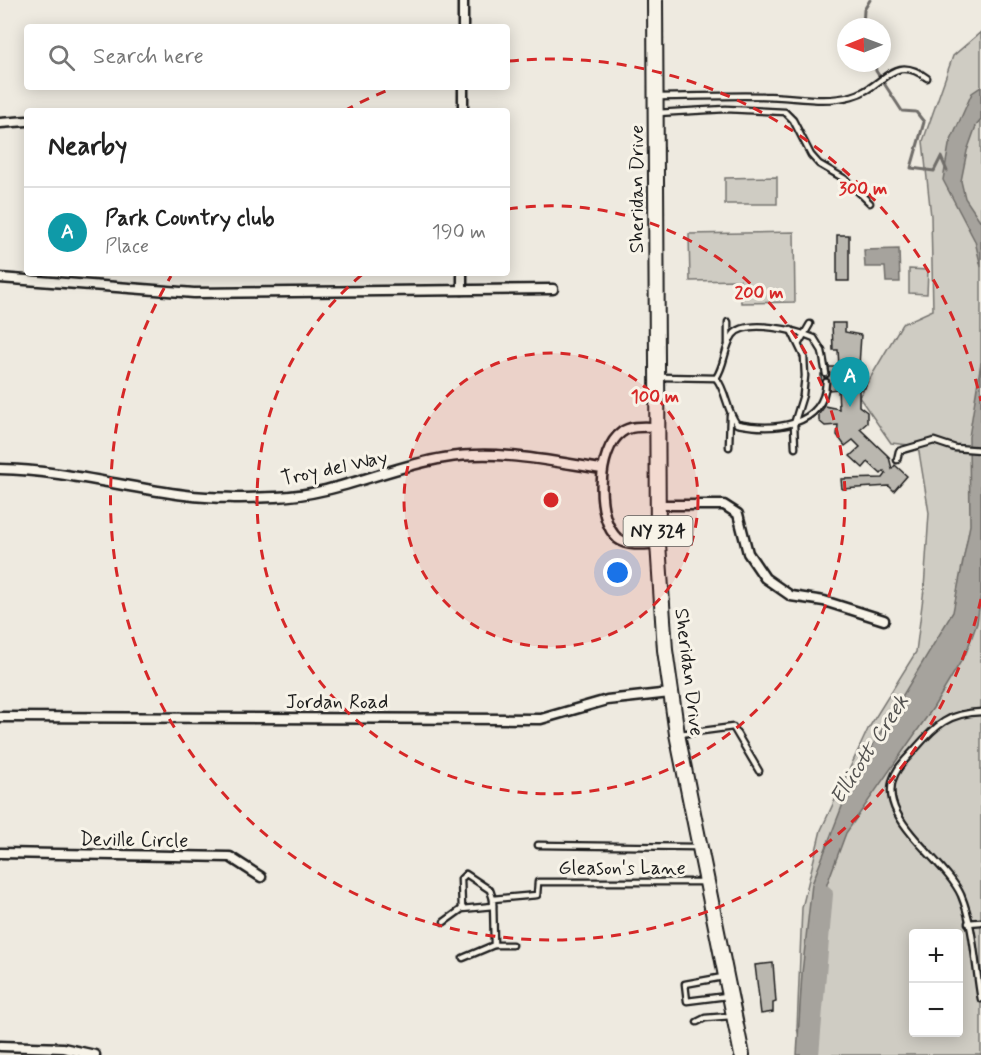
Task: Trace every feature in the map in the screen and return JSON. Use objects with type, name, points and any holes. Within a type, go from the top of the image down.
[{"type":"main road","name":"Sheridan Drive","points":[[654,0],[658,543],[665,650],[677,734],[742,1055]]},
{"type":"street","points":[[463,0],[463,24]]},
{"type":"street","points":[[463,90],[463,108]]},
{"type":"street","points":[[0,123],[24,122]]},
{"type":"street","points":[[462,276],[462,290]]},
{"type":"street","points":[[0,279],[194,294],[553,289]]},
{"type":"street","points":[[657,427],[623,430],[611,446],[602,469],[602,492],[611,530],[618,540],[629,543],[658,543]]},
{"type":"street","name":"Troy del Way","points":[[0,469],[52,472],[154,490],[218,498],[279,497],[311,493],[441,458],[472,454],[494,453],[602,469]]},
{"type":"street","points":[[658,505],[724,505],[738,514],[748,553],[765,578],[791,596],[824,601],[884,621]]},
{"type":"street","name":"Jordan Road","points":[[0,717],[541,719],[607,700],[670,693]]},
{"type":"street","name":"Deville Circle","points":[[0,854],[230,857],[261,877]]},
{"type":"street","points":[[0,1047],[63,1048],[95,1055]]},
{"type":"lane","points":[[655,97],[787,97],[820,100],[849,97],[868,91],[886,75],[900,68],[914,68],[927,78]]},
{"type":"lane","points":[[785,112],[787,97]]},
{"type":"lane","points":[[655,114],[726,110],[785,112],[793,120],[811,156],[819,164],[845,179],[870,203]]},
{"type":"lane","points":[[716,378],[724,367],[728,347],[728,322]]},
{"type":"lane","points":[[728,347],[734,333],[747,327],[801,330],[810,324],[799,343]]},
{"type":"lane","points":[[791,330],[814,338],[822,351],[826,374]]},
{"type":"lane","points":[[791,330],[804,357],[805,376],[803,395],[794,424],[795,448]]},
{"type":"lane","points":[[657,377],[716,378]]},
{"type":"lane","points":[[716,378],[723,387],[730,414],[729,447]]},
{"type":"lane","points":[[730,414],[736,424],[746,426],[794,424],[808,418],[819,406],[825,395],[826,382]]},
{"type":"lane","points":[[897,460],[899,451],[934,441],[959,448],[981,450]]},
{"type":"lane","points":[[981,712],[966,712],[930,730],[897,770],[891,791],[892,807],[897,816],[960,893],[968,923],[981,999]]},
{"type":"lane","points":[[677,734],[733,727],[759,771]]},
{"type":"lane","points":[[538,844],[699,848]]},
{"type":"lane","points":[[462,909],[460,879],[466,874],[490,890],[493,899],[494,945]]},
{"type":"lane","name":"Gleason's Lane","points":[[493,899],[537,895],[538,882],[706,882]]},
{"type":"lane","points":[[444,922],[462,909],[493,906]]},
{"type":"lane","points":[[968,923],[981,922]]},
{"type":"lane","points":[[463,958],[494,945],[512,945]]},
{"type":"lane","points":[[726,976],[685,984],[687,1001],[730,996]]},
{"type":"lane","points":[[698,1022],[705,1018],[734,1016]]},
{"type":"shaded area","points":[[981,32],[981,1055],[805,1055],[797,1029],[802,908],[821,830],[868,729],[916,652],[924,589],[929,513],[918,446],[891,443],[859,397],[902,324],[933,310],[931,216],[923,141],[953,56]]},
{"type":"shaded area","points":[[981,87],[981,120],[976,126],[967,151],[961,181],[965,198],[981,222],[981,267],[975,241],[943,180],[949,145],[972,93]]},
{"type":"shaded area","points":[[777,177],[777,204],[725,204],[725,178]]},
{"type":"shaded area","points":[[794,232],[795,302],[741,303],[740,280],[690,281],[689,234]]},
{"type":"shaded area","points":[[899,249],[900,282],[886,282],[885,267],[865,267],[864,250]]},
{"type":"shaded area","points":[[909,269],[928,270],[927,294],[909,293]]},
{"type":"shaded area","points":[[981,362],[981,593],[977,623],[966,653],[933,708],[846,833],[827,884],[814,972],[807,1050],[809,1055],[797,1055],[802,973],[812,884],[853,778],[953,612],[970,525],[969,437]]},
{"type":"building","points":[[837,235],[849,235],[849,281],[837,281]]},
{"type":"building","points":[[832,323],[845,323],[845,332],[861,335],[859,366],[865,366],[866,384],[865,388],[859,390],[859,406],[867,412],[867,423],[860,429],[889,457],[892,469],[895,465],[907,476],[894,491],[889,486],[842,489],[841,479],[883,478],[886,474],[884,471],[881,474],[868,462],[863,468],[850,456],[860,447],[853,440],[845,446],[837,435],[838,425],[825,426],[819,421],[819,414],[825,406],[839,409],[838,389],[829,390],[829,382],[821,382],[821,374],[829,374],[829,367],[839,367],[838,350],[833,350]]},
{"type":"building","points":[[773,963],[776,1002],[773,1003],[773,1012],[761,1014],[755,965]]},
{"type":"waterway","points":[[864,18],[864,10],[870,0]]},
{"type":"waterway","points":[[877,72],[902,111],[916,112],[924,122],[911,168],[934,171],[941,157],[947,171]]},
{"type":"waterway","name":"Ellicott Creek","points":[[810,1055],[824,894]]},
{"type":"place","name":"Park Country club","points":[[850,407]]}]
